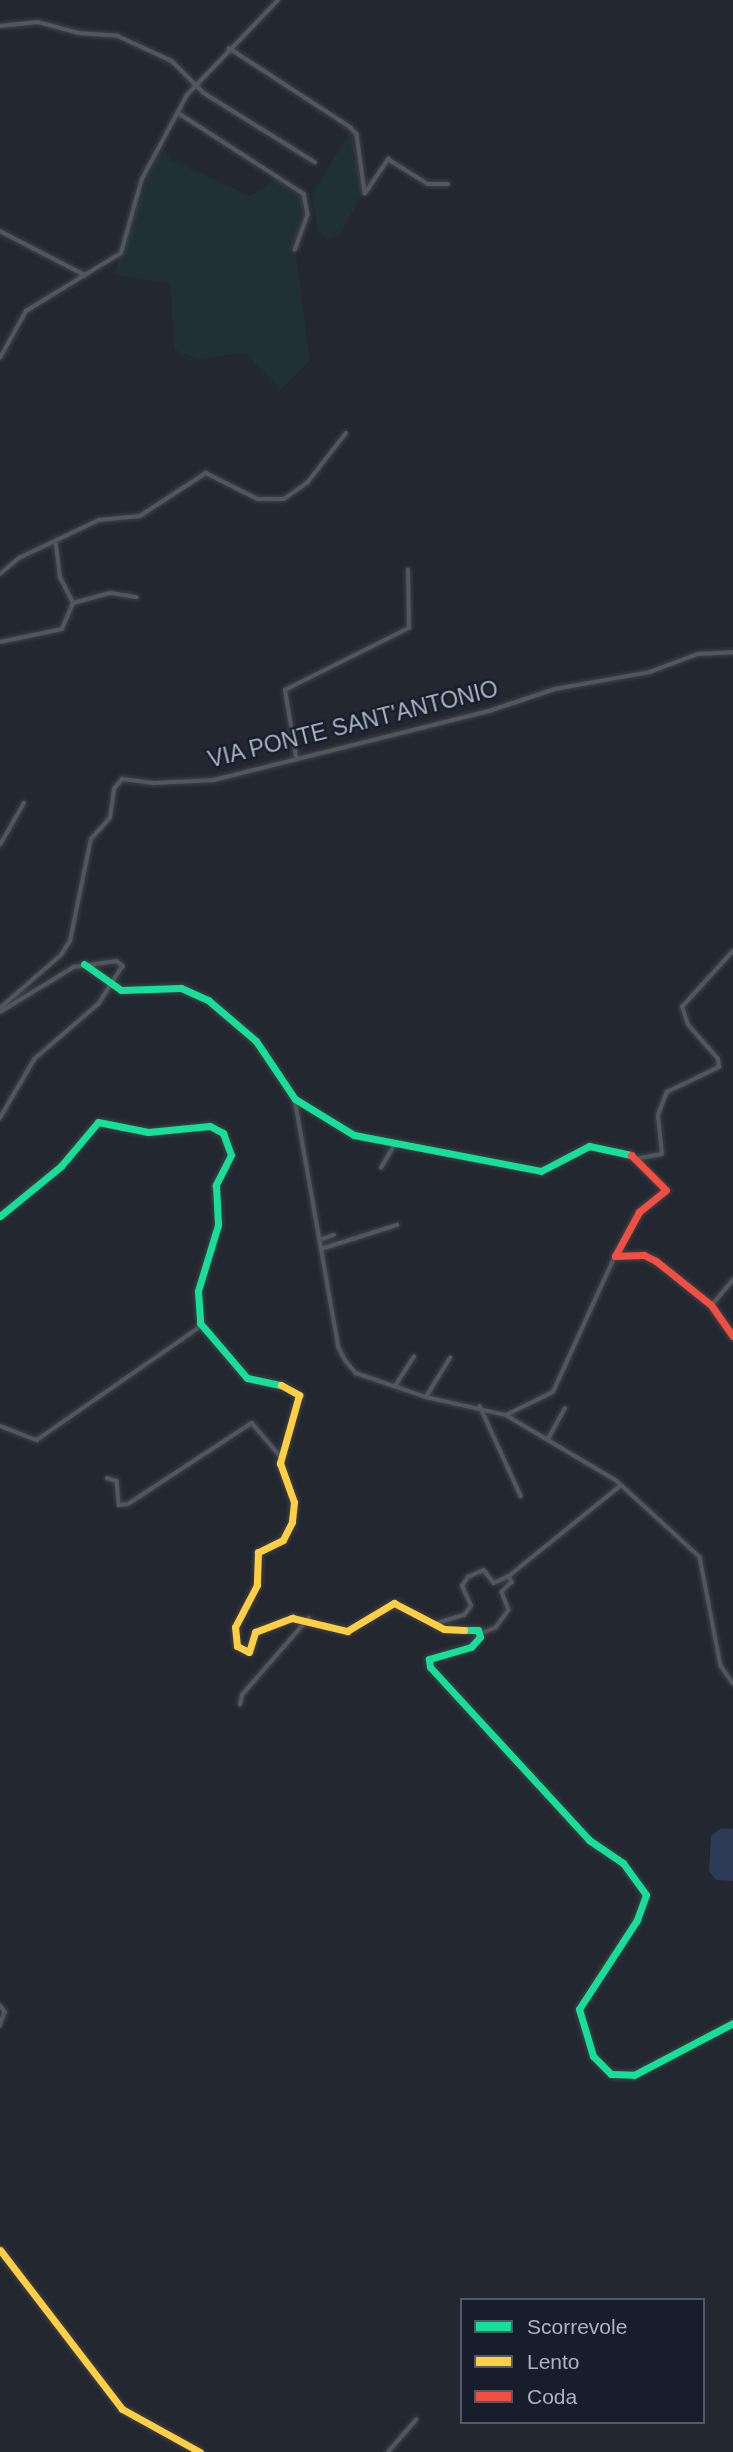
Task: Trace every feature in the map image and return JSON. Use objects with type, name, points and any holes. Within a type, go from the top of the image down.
[{"type":"street","points":[[0,358],[26,311],[116,259],[126,245],[138,188],[194,86],[278,0]]},
{"type":"street","points":[[0,26],[38,22],[79,33],[118,36],[172,61],[194,86],[315,162]]},
{"type":"street","points":[[229,48],[357,134],[365,193],[388,159],[428,184],[448,184]]},
{"type":"street","points":[[180,114],[304,194],[308,215],[295,250]]},
{"type":"street","points":[[0,231],[85,275]]},
{"type":"street","points":[[0,574],[19,558],[56,544],[99,520],[140,516],[206,473],[258,499],[284,499],[307,483],[346,433]]},
{"type":"street","points":[[56,544],[60,578],[73,603]]},
{"type":"street","points":[[296,757],[285,690],[409,628],[408,570]]},
{"type":"street","points":[[73,603],[111,593],[137,597]]},
{"type":"street","points":[[0,642],[60,633],[73,603]]},
{"type":"street","name":"VIA PONTE SANT'ANTONIO","points":[[0,1010],[61,956],[70,941],[91,839],[110,818],[114,789],[122,779],[154,783],[214,780],[296,757],[492,710],[555,689],[650,672],[698,654],[733,652]]},
{"type":"street","points":[[0,845],[24,803]]},
{"type":"street","points":[[639,1158],[662,1154],[658,1115],[667,1092],[719,1068],[718,1059],[688,1025],[682,1007],[733,951]]},
{"type":"street","points":[[0,1010],[84,964],[120,962],[124,971],[94,1009],[35,1059],[0,1119]]},
{"type":"street","points":[[84,964],[115,982],[121,989],[181,988],[208,1000],[256,1041],[295,1099],[339,1348],[356,1373],[426,1397],[480,1406],[506,1415],[621,1486],[700,1556],[721,1666],[733,1683]]},
{"type":"street","points":[[295,1099],[354,1135],[541,1171],[589,1146],[608,1146],[639,1158],[666,1190],[639,1212],[615,1256],[553,1392],[506,1415]]},
{"type":"street","points":[[0,1216],[61,1166],[98,1122],[148,1132],[178,1127],[220,1130],[231,1155],[216,1185],[218,1225],[197,1300],[201,1326],[247,1378],[298,1392],[281,1457]]},
{"type":"street","points":[[381,1168],[395,1142]]},
{"type":"street","points":[[321,1249],[397,1225]]},
{"type":"street","points":[[320,1240],[334,1235]]},
{"type":"street","points":[[615,1256],[644,1255],[656,1261],[711,1305],[733,1336]]},
{"type":"street","points":[[711,1305],[733,1280]]},
{"type":"street","points":[[0,1426],[37,1440],[201,1326]]},
{"type":"street","points":[[395,1386],[414,1357]]},
{"type":"street","points":[[426,1397],[450,1358]]},
{"type":"street","points":[[480,1406],[521,1496]]},
{"type":"street","points":[[548,1439],[560,1426],[565,1408]]},
{"type":"street","points":[[107,1478],[117,1481],[119,1505],[128,1504],[252,1423],[281,1457],[294,1502],[292,1522],[283,1540],[258,1552],[257,1585],[235,1627],[237,1646],[249,1652],[259,1629],[309,1618],[343,1632],[398,1603],[432,1625],[481,1634]]},
{"type":"street","points":[[432,1625],[464,1615],[471,1606],[462,1586],[468,1577],[484,1570],[494,1583],[509,1577],[621,1486]]},
{"type":"street","points":[[509,1577],[512,1582],[502,1591],[509,1610],[496,1629],[481,1634],[461,1652],[429,1659],[430,1667],[589,1840],[623,1863],[646,1895],[637,1920],[579,2009],[593,2056],[611,2074],[634,2075],[733,2023]]},
{"type":"street","points":[[240,1705],[242,1695],[309,1618]]},
{"type":"street","points":[[0,2005],[5,2012],[0,2026]]},
{"type":"street","points":[[0,2250],[122,2409],[200,2452]]},
{"type":"street","points":[[388,2452],[416,2420]]},
{"type":"shaded area","points":[[350,131],[357,138],[362,194],[339,236],[328,239],[318,232],[312,195]]},
{"type":"shaded area","points":[[160,146],[173,161],[251,196],[277,178],[304,194],[309,204],[295,250],[310,361],[281,389],[245,353],[198,359],[174,350],[171,284],[114,274]]},
{"type":"water","points":[[721,1828],[733,1829],[733,1881],[716,1880],[709,1871],[711,1836]]},
{"type":"traffic: fast","points":[[84,964],[121,990],[181,988],[208,1000],[256,1041],[295,1099],[354,1135],[541,1171],[589,1146],[631,1155]]},
{"type":"traffic: fast","points":[[0,1216],[61,1166],[98,1122],[148,1132],[210,1126],[223,1133],[231,1155],[216,1185],[218,1225],[198,1291],[200,1323],[247,1378],[281,1385]]},
{"type":"traffic: fast","points":[[464,1630],[478,1630],[480,1637],[471,1647],[429,1659],[430,1667],[589,1840],[623,1863],[646,1895],[637,1920],[579,2009],[593,2056],[611,2074],[634,2075],[733,2023]]},
{"type":"traffic: slow","points":[[281,1385],[299,1395],[280,1463],[294,1502],[292,1522],[283,1540],[258,1552],[257,1585],[235,1627],[237,1646],[249,1652],[255,1632],[292,1618],[347,1631],[394,1603],[444,1629],[464,1630]]},
{"type":"traffic: slow","points":[[0,2250],[122,2409],[200,2452]]},
{"type":"traffic: jam","points":[[631,1155],[666,1190],[639,1212],[615,1256],[644,1255],[656,1261],[711,1305],[733,1336]]}]
